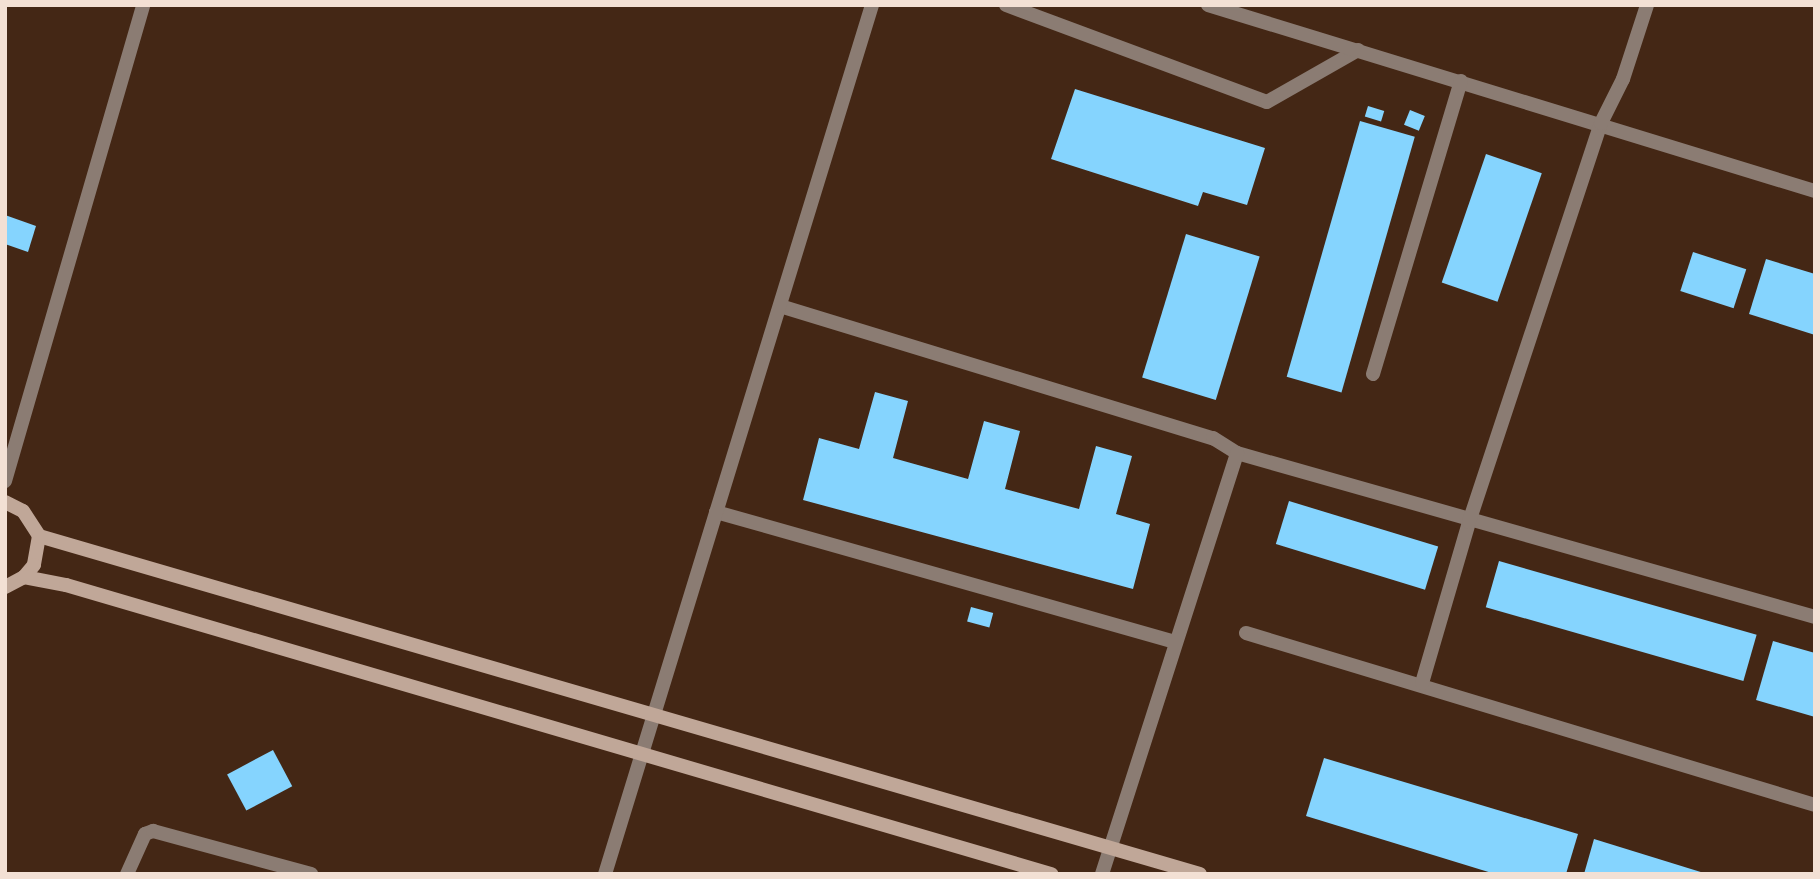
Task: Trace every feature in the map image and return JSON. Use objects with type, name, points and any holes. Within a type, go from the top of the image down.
[{"type":"street","points":[[5,481],[143,5]]},
{"type":"street","points":[[605,874],[872,5]]},
{"type":"street","points":[[1006,5],[1267,102],[1359,50]]},
{"type":"street","points":[[1208,5],[1601,123],[1815,191]]},
{"type":"street","points":[[1422,683],[1469,522],[1601,123],[1623,79],[1647,5]]},
{"type":"street","points":[[1373,374],[1461,81]]},
{"type":"street","points":[[780,306],[1213,438],[1237,453],[1469,522],[1815,617]]},
{"type":"street","points":[[1102,874],[1108,846],[1237,453]]},
{"type":"street","points":[[5,502],[23,511],[38,536],[34,565],[12,586]]},
{"type":"street","points":[[716,512],[1176,642]]},
{"type":"street","points":[[38,536],[656,712],[1200,874]]},
{"type":"street","points":[[12,586],[80,589],[1051,874]]},
{"type":"street","points":[[1246,633],[1422,683],[1815,805]]},
{"type":"street","points":[[127,874],[145,834],[153,831],[311,874]]},
{"type":"building","points":[[1075,89],[1265,148],[1247,205],[1203,192],[1198,206],[1051,159]]},
{"type":"building","points":[[1368,106],[1384,111],[1381,121],[1365,117]]},
{"type":"building","points":[[1410,110],[1425,116],[1419,131],[1404,125]]},
{"type":"building","points":[[1360,121],[1415,137],[1341,392],[1287,377]]},
{"type":"building","points":[[1486,154],[1542,173],[1498,302],[1442,283]]},
{"type":"building","points":[[5,215],[36,226],[28,252],[5,244]]},
{"type":"building","points":[[1186,234],[1260,257],[1216,400],[1142,377]]},
{"type":"building","points":[[1693,252],[1746,269],[1734,308],[1680,291]]},
{"type":"building","points":[[1766,259],[1815,274],[1815,335],[1749,314]]},
{"type":"building","points":[[875,392],[908,401],[893,458],[968,479],[984,421],[1020,431],[1005,489],[1079,509],[1096,446],[1132,456],[1116,514],[1150,524],[1133,589],[803,500],[819,438],[859,449]]},
{"type":"building","points":[[1289,501],[1438,547],[1425,590],[1276,544]]},
{"type":"building","points":[[1499,561],[1757,635],[1743,681],[1486,607]]},
{"type":"building","points":[[971,607],[993,613],[989,627],[967,621]]},
{"type":"building","points":[[1773,641],[1815,653],[1815,717],[1756,700]]},
{"type":"building","points":[[273,750],[292,786],[246,811],[227,774]]},
{"type":"building","points":[[1324,758],[1578,834],[1566,874],[1495,874],[1306,816]]},
{"type":"building","points":[[1594,839],[1704,873],[1704,874],[1584,874]]}]
